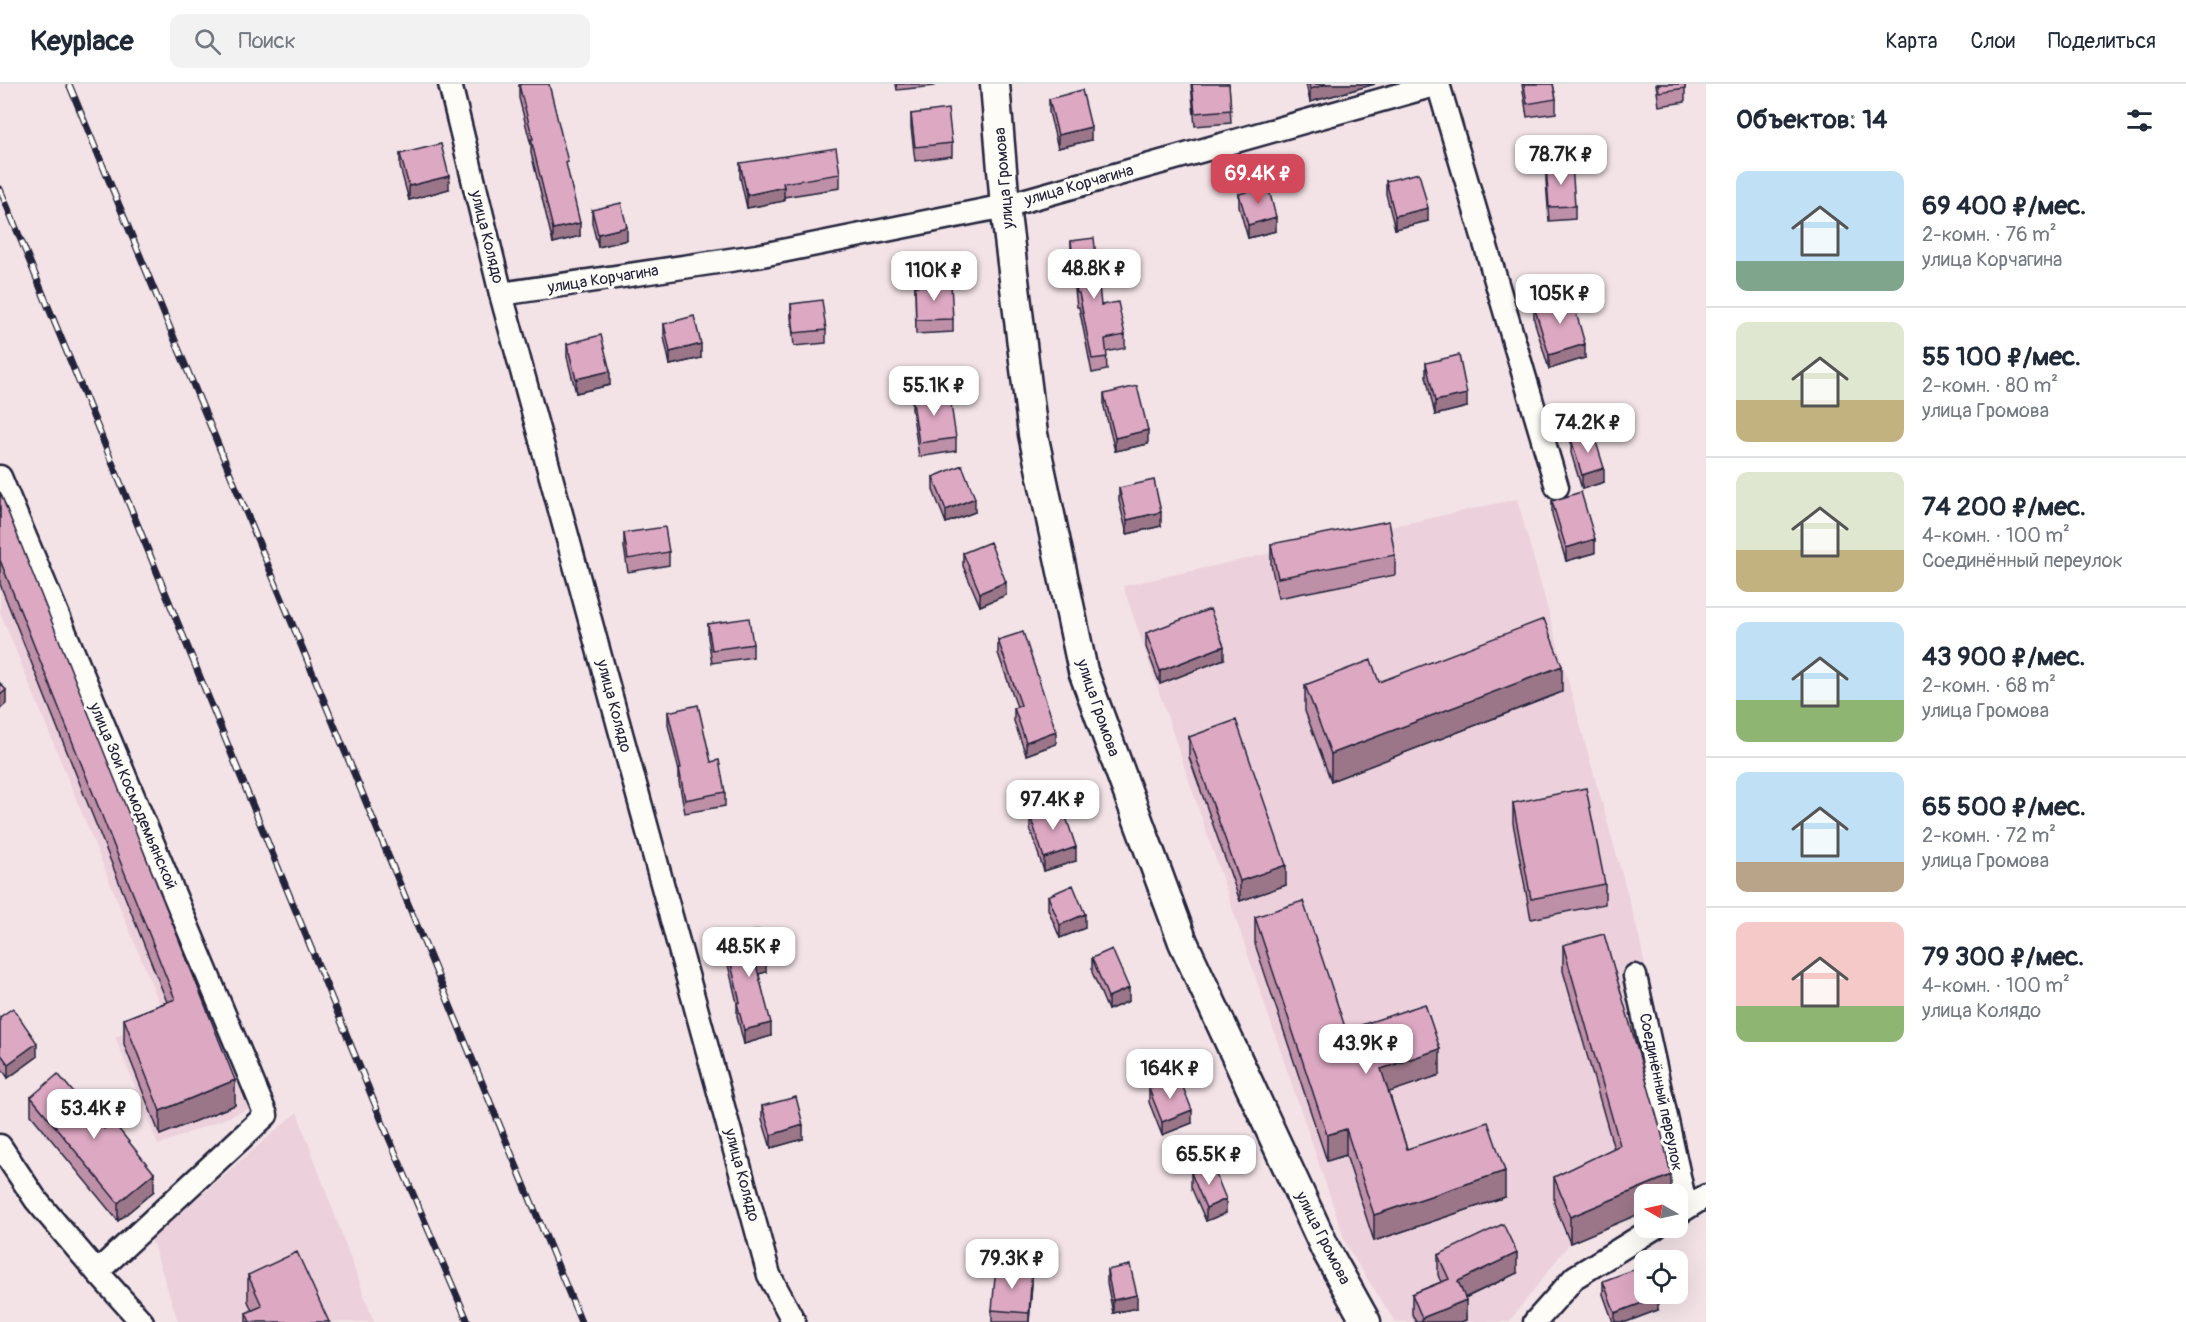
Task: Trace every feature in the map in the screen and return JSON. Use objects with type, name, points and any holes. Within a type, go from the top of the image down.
[{"type":"street","name":"улица Колядо","points":[[450,84],[501,294],[769,1275],[794,1322]]},
{"type":"street","name":"улица Громова","points":[[995,84],[1005,206],[1033,434],[1083,671],[1183,942],[1326,1250],[1366,1322]]},
{"type":"street","name":"улица Корчагина","points":[[501,294],[757,256],[1005,206],[1438,84]]},
{"type":"street","points":[[1438,84],[1557,487]]},
{"type":"street","name":"улица Зои Космодемьянской","points":[[0,477],[266,1115],[97,1272]]},
{"type":"street","name":"Соединённый переулок","points":[[1635,976],[1677,1184]]},
{"type":"street","points":[[0,1146],[36,1200],[142,1322]]},
{"type":"street","points":[[1688,1207],[1706,1196]]},
{"type":"street","points":[[1534,1322],[1575,1277],[1638,1238]]},
{"type":"shaded area","points":[[1517,499],[1637,928],[1686,1156],[1679,1184],[1634,1184],[1634,1216],[1570,1243],[1509,1322],[1395,1322],[1347,1247],[1123,586]]},
{"type":"shaded area","points":[[0,506],[249,1109],[158,1145],[115,1037],[166,1020],[0,612]]},
{"type":"shaded area","points":[[297,1112],[374,1322],[178,1322],[151,1238]]},
{"type":"building","points":[[549,84],[580,223],[553,229],[519,85]]},
{"type":"building","points":[[1192,84],[1229,84],[1231,110],[1195,113]]},
{"type":"building","points":[[1309,84],[1327,84],[1310,89]]},
{"type":"building","points":[[1524,84],[1553,84],[1556,99],[1527,104]]},
{"type":"building","points":[[1658,84],[1685,84],[1685,88],[1659,92]]},
{"type":"building","points":[[1082,90],[1091,127],[1058,135],[1049,99]]},
{"type":"building","points":[[948,109],[952,143],[915,147],[911,114]]},
{"type":"building","points":[[441,144],[449,176],[409,186],[400,154]]},
{"type":"building","points":[[836,148],[840,174],[783,183],[784,187],[747,195],[740,163]]},
{"type":"building","points":[[1572,164],[1575,206],[1549,207],[1546,166]]},
{"type":"building","points":[[1419,173],[1428,208],[1395,216],[1386,181]]},
{"type":"building","points":[[1268,186],[1276,217],[1248,225],[1239,194]]},
{"type":"building","points":[[621,203],[627,227],[598,234],[592,210]]},
{"type":"building","points":[[1094,238],[1101,305],[1118,302],[1125,335],[1105,339],[1107,357],[1092,359],[1079,293],[1077,293],[1071,241]]},
{"type":"building","points":[[951,284],[953,319],[916,320],[915,286]]},
{"type":"building","points":[[1571,295],[1585,344],[1549,355],[1534,306]]},
{"type":"building","points":[[822,300],[826,330],[794,333],[791,304]]},
{"type":"building","points":[[694,316],[701,344],[670,352],[664,324]]},
{"type":"building","points":[[601,335],[610,371],[576,379],[567,344]]},
{"type":"building","points":[[1459,355],[1467,394],[1435,401],[1426,363]]},
{"type":"building","points":[[1137,386],[1148,430],[1115,438],[1104,394]]},
{"type":"building","points":[[949,390],[956,438],[919,443],[912,395]]},
{"type":"building","points":[[1593,432],[1604,468],[1582,475],[1571,439]]},
{"type":"building","points":[[962,465],[975,498],[946,510],[933,477]]},
{"type":"building","points":[[1154,480],[1161,512],[1127,520],[1119,488]]},
{"type":"building","points":[[0,492],[235,1080],[160,1111],[124,1019],[175,999],[0,560]]},
{"type":"building","points":[[1581,492],[1595,539],[1566,548],[1552,501]]},
{"type":"building","points":[[1389,521],[1395,555],[1278,578],[1271,544]]},
{"type":"building","points":[[665,527],[669,552],[628,559],[624,533]]},
{"type":"building","points":[[990,542],[1006,582],[980,593],[963,553]]},
{"type":"building","points":[[1210,609],[1224,646],[1160,671],[1146,633]]},
{"type":"building","points":[[749,618],[753,644],[712,650],[708,624]]},
{"type":"building","points":[[1544,619],[1562,666],[1331,754],[1305,685],[1371,660],[1379,682]]},
{"type":"building","points":[[1023,632],[1056,731],[1026,742],[1014,708],[1021,705],[998,640]]},
{"type":"building","points":[[0,683],[6,690],[0,695]]},
{"type":"building","points":[[698,705],[711,762],[719,760],[725,792],[685,800],[679,768],[681,768],[668,712]]},
{"type":"building","points":[[1236,720],[1286,865],[1240,881],[1189,737]]},
{"type":"building","points":[[1586,788],[1605,884],[1531,899],[1513,803]]},
{"type":"building","points":[[1062,805],[1076,847],[1044,858],[1030,815]]},
{"type":"building","points":[[1073,885],[1085,914],[1060,925],[1048,896]]},
{"type":"building","points":[[1303,901],[1346,1030],[1425,1004],[1440,1049],[1381,1069],[1407,1149],[1488,1122],[1505,1171],[1374,1215],[1346,1129],[1327,1135],[1255,917]]},
{"type":"building","points":[[759,930],[766,959],[755,961],[771,1023],[744,1030],[737,1003],[740,1002],[725,939]]},
{"type":"building","points":[[1604,934],[1661,1131],[1671,1175],[1649,1184],[1634,1184],[1634,1190],[1570,1217],[1554,1177],[1620,1145],[1563,945]]},
{"type":"building","points":[[1112,949],[1129,988],[1108,997],[1092,958]]},
{"type":"building","points":[[13,1008],[37,1043],[8,1064],[0,1053],[0,1017]]},
{"type":"building","points":[[58,1074],[104,1129],[113,1122],[154,1173],[118,1203],[31,1097]]},
{"type":"building","points":[[1179,1077],[1192,1110],[1162,1122],[1149,1089]]},
{"type":"building","points":[[796,1097],[803,1125],[771,1135],[762,1106]]},
{"type":"building","points":[[1212,1165],[1226,1199],[1206,1208],[1191,1173]]},
{"type":"building","points":[[1503,1224],[1517,1253],[1458,1281],[1466,1300],[1422,1318],[1412,1294],[1449,1279],[1438,1255]]},
{"type":"building","points":[[297,1252],[329,1322],[250,1322],[246,1313],[262,1306],[248,1275]]},
{"type":"building","points":[[1130,1265],[1137,1295],[1113,1300],[1107,1270]]},
{"type":"building","points":[[996,1267],[1032,1270],[1029,1313],[992,1310]]},
{"type":"building","points":[[1634,1270],[1634,1304],[1639,1304],[1615,1313],[1603,1281]]},
{"type":"railway","points":[[69,84],[581,1322]]},
{"type":"railway","points":[[0,189],[386,1131],[468,1322]]}]
